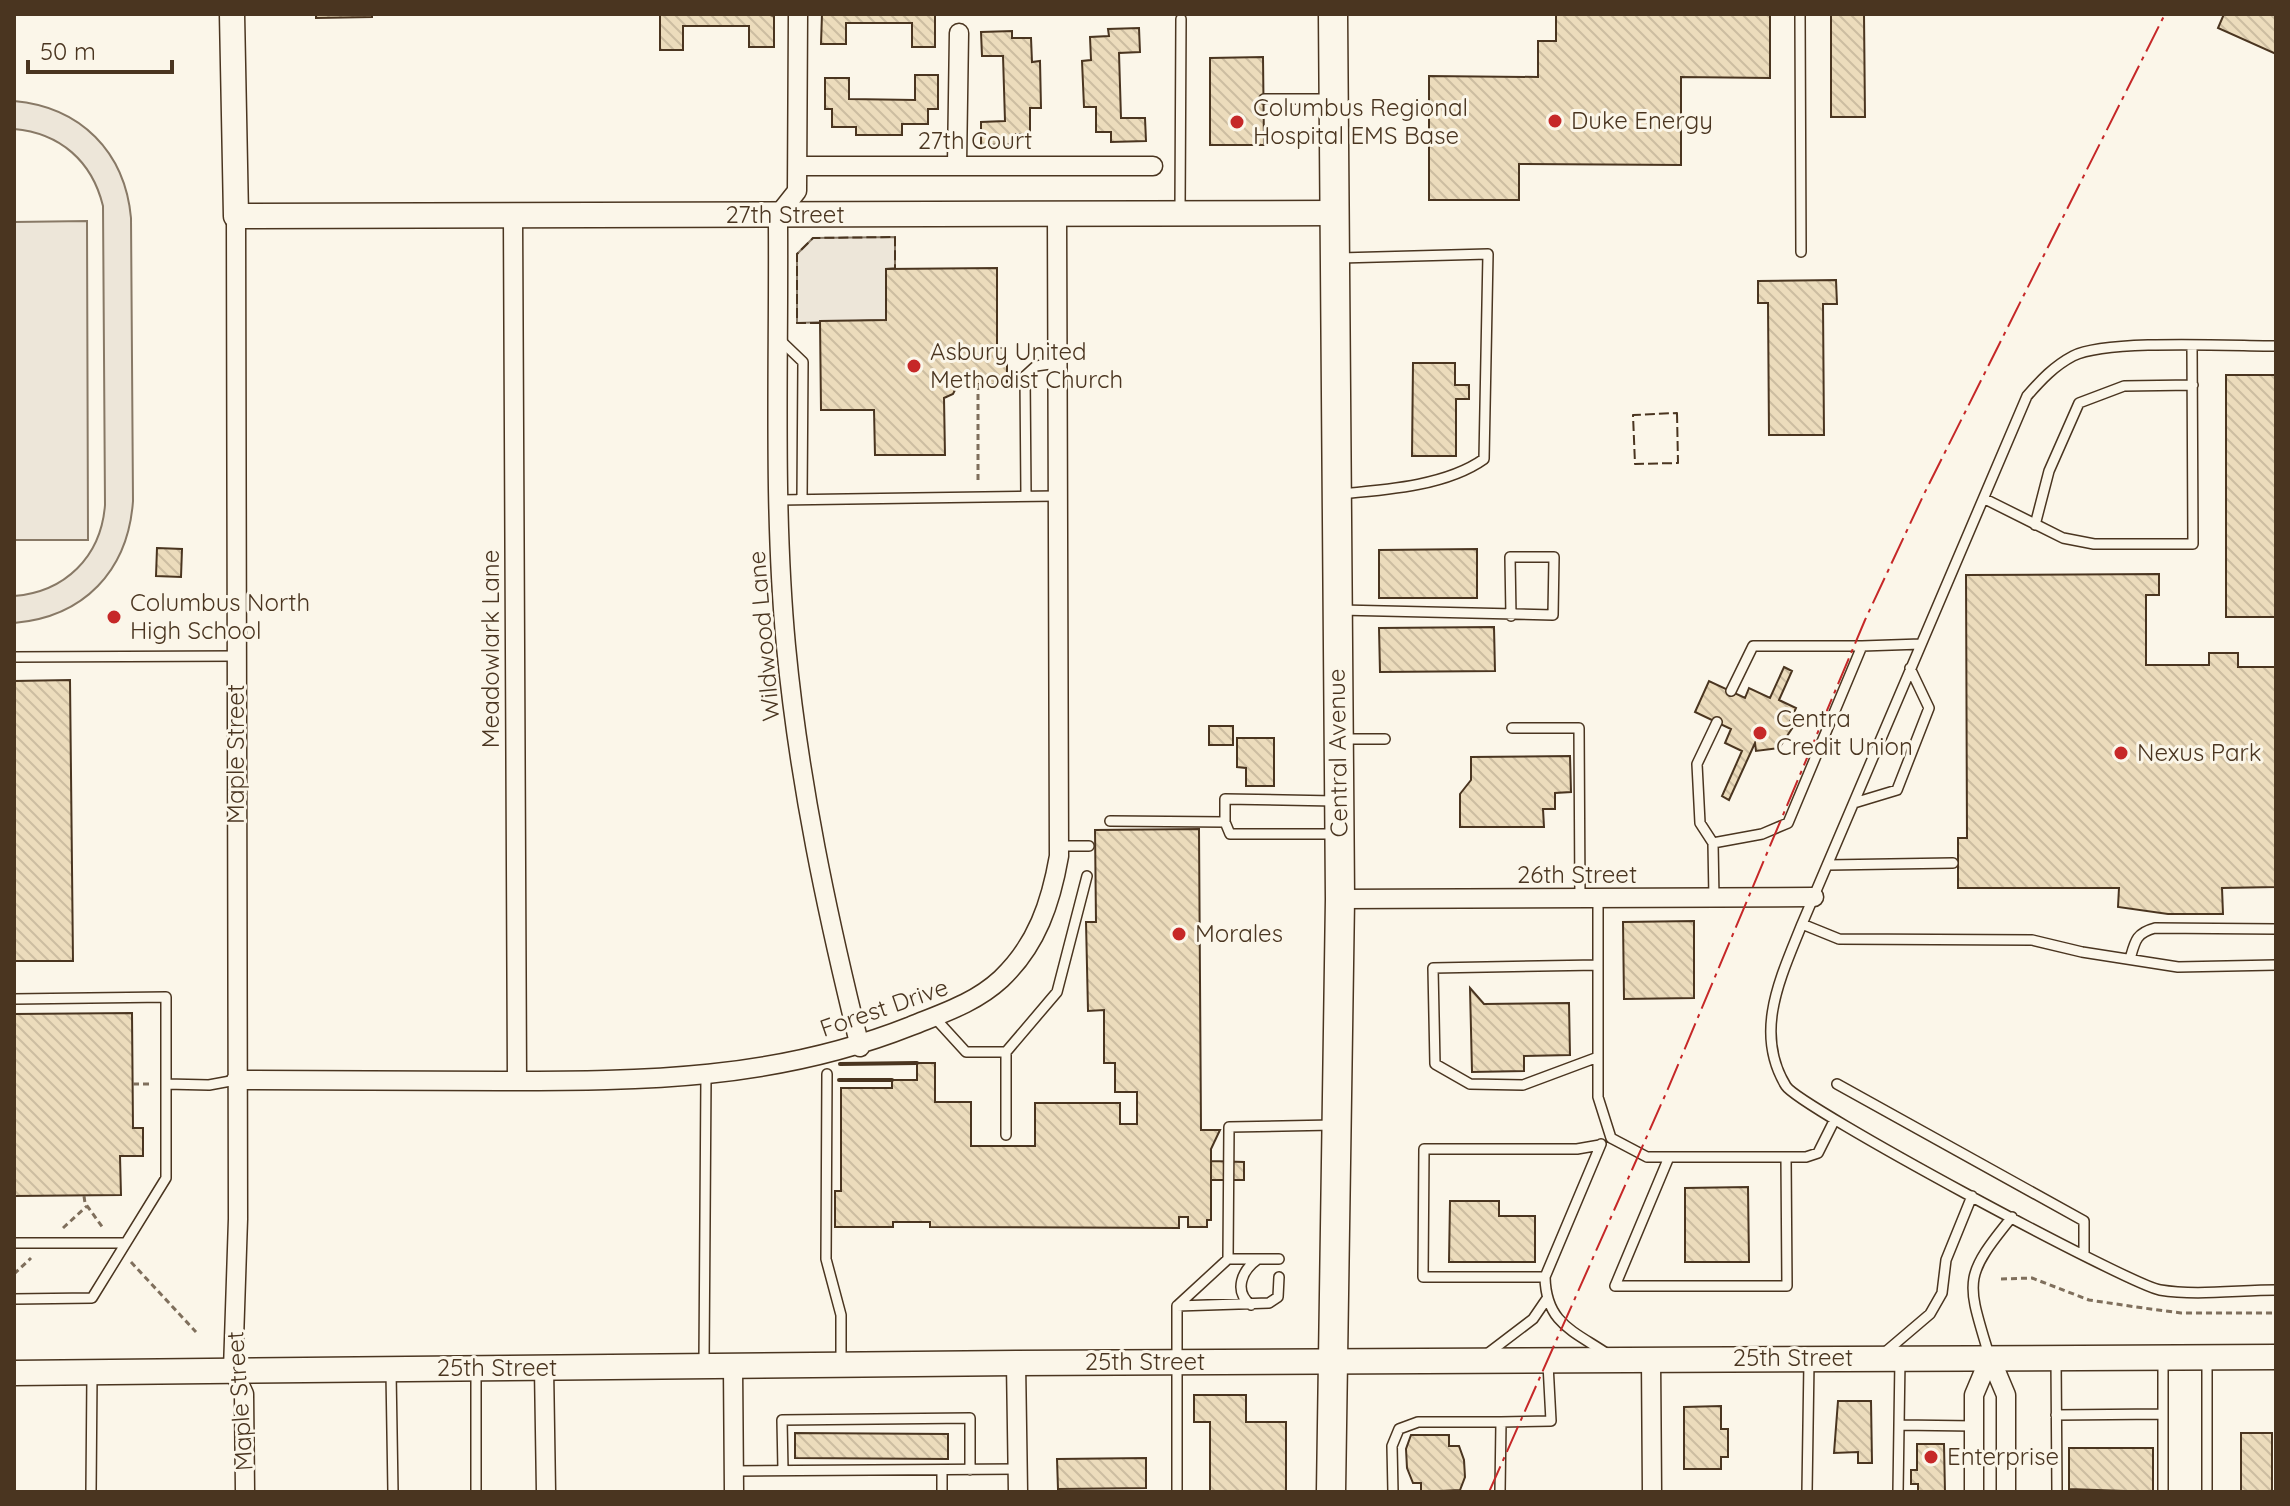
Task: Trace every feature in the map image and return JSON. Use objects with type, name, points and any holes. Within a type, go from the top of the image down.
[{"type":"main road","name":"Maple Street","points":[[232,14],[236,216]]},
{"type":"main road","name":"Central Avenue","points":[[1331,1492],[1340,899],[1333,14]]},
{"type":"main road","name":"27th Street","points":[[236,216],[1334,213]]},
{"type":"main road","name":"25th Street","points":[[14,1373],[1016,1363],[2276,1357]]},
{"type":"street","points":[[778,215],[797,191],[798,14]]},
{"type":"street","points":[[957,164],[959,33]]},
{"type":"street","name":"27th Court","points":[[798,166],[1153,166]]},
{"type":"street","name":"Forest Drive","points":[[236,1080],[650,1081],[760,1070],[860,1047],[966,1004],[1001,979],[1029,945],[1051,902],[1059,846],[1057,214]]},
{"type":"street","name":"Wildwood Lane","points":[[778,215],[779,500],[786,645],[797,744],[821,889],[860,1047]]},
{"type":"street","name":"Maple Street","points":[[236,216],[238,1219],[233,1370],[244,1394],[245,1492]]},
{"type":"street","name":"Meadowlark Lane","points":[[513,217],[517,1081]]},
{"type":"street","name":"26th Street","points":[[1340,899],[1814,897]]},
{"type":"street","points":[[1974,1492],[1974,1395],[1990,1357]]},
{"type":"street","points":[[1990,1357],[2006,1395],[2006,1492]]},
{"type":"street","points":[[1651,1359],[1652,1492]]},
{"type":"street","points":[[1016,1363],[1018,1492]]},
{"type":"street","points":[[733,1367],[734,1492]]},
{"type":"street","points":[[544,1368],[546,1492]]},
{"type":"lane","points":[[1800,14],[1801,252]]},
{"type":"lane","points":[[1179,214],[1181,19]]},
{"type":"lane","points":[[1264,99],[1334,99]]},
{"type":"lane","points":[[1334,258],[1488,254],[1484,459],[1469,470],[1386,490],[1335,494]]},
{"type":"lane","points":[[779,339],[803,362],[802,499]]},
{"type":"lane","points":[[1985,499],[2063,538],[2094,544],[2193,544],[2192,346]]},
{"type":"lane","points":[[2276,346],[2108,348],[2076,355],[2049,372],[2027,396],[1802,924],[1772,1001],[1770,1046],[1787,1088],[1834,1121],[2012,1217],[2158,1290],[2276,1290]]},
{"type":"lane","points":[[1026,496],[1025,376],[1036,366],[1057,363]]},
{"type":"lane","points":[[2035,525],[2049,471],[2079,403],[2124,386],[2193,385]]},
{"type":"lane","points":[[779,500],[1057,496]]},
{"type":"lane","points":[[1336,610],[1511,616],[1553,615],[1554,557],[1510,557],[1511,616]]},
{"type":"lane","points":[[1731,691],[1753,646],[1921,644]]},
{"type":"lane","points":[[1713,843],[1762,834],[1788,823],[1862,646]]},
{"type":"lane","points":[[14,657],[237,656]]},
{"type":"lane","points":[[1854,803],[1897,790],[1929,708],[1910,668]]},
{"type":"lane","points":[[1714,898],[1713,843],[1700,823],[1697,764],[1717,722]]},
{"type":"lane","points":[[1512,728],[1579,728],[1589,899],[1598,965],[1598,1097],[1611,1138],[1647,1157],[1786,1157],[1818,1153],[1834,1121]]},
{"type":"lane","points":[[1338,739],[1385,739]]},
{"type":"lane","points":[[1339,801],[1225,799],[1225,822],[1230,834],[1339,834]]},
{"type":"lane","points":[[1110,821],[1225,822]]},
{"type":"lane","points":[[1059,846],[1089,846]]},
{"type":"lane","points":[[1828,865],[1953,863]]},
{"type":"lane","points":[[1006,1135],[1006,1052],[1057,992],[1087,876]]},
{"type":"lane","points":[[1802,924],[1839,939],[2032,940],[2178,967],[2276,965]]},
{"type":"lane","points":[[2130,959],[2135,939],[2141,931],[2155,928],[2276,929]]},
{"type":"lane","points":[[1598,965],[1433,968],[1435,1064],[1470,1084],[1523,1085],[1598,1057]]},
{"type":"lane","points":[[14,999],[166,997],[166,1178],[120,1246],[92,1298],[14,1299]]},
{"type":"lane","points":[[934,1017],[966,1052],[1006,1052]]},
{"type":"lane","points":[[827,1074],[826,1259],[841,1315],[841,1365]]},
{"type":"lane","points":[[704,1367],[706,1076]]},
{"type":"lane","points":[[166,1084],[209,1085],[236,1080]]},
{"type":"lane","points":[[1837,1084],[2084,1221],[2084,1253]]},
{"type":"lane","points":[[1228,1259],[1229,1127],[1337,1125]]},
{"type":"lane","points":[[1545,1277],[1423,1277],[1424,1149],[1577,1149],[1600,1145],[1611,1138]]},
{"type":"lane","points":[[1600,1145],[1545,1277],[1546,1300],[1556,1320],[1616,1359]]},
{"type":"lane","points":[[1669,1157],[1615,1286],[1787,1286],[1786,1157]]},
{"type":"lane","points":[[1898,1492],[1899,1425],[1889,1358],[1930,1314],[1942,1293],[1946,1260],[1972,1196]]},
{"type":"lane","points":[[1990,1357],[1974,1306],[1972,1279],[1979,1258],[2012,1217]]},
{"type":"lane","points":[[14,1243],[120,1246]]},
{"type":"lane","points":[[1177,1492],[1177,1306],[1228,1259],[1279,1259]]},
{"type":"lane","points":[[1251,1305],[1244,1300],[1240,1286],[1247,1266],[1258,1259]]},
{"type":"lane","points":[[1177,1306],[1269,1303],[1278,1297],[1279,1277]]},
{"type":"lane","points":[[1480,1360],[1533,1319],[1546,1300]]},
{"type":"lane","points":[[2056,1357],[2057,1492]]},
{"type":"lane","points":[[2163,1357],[2163,1492]]},
{"type":"lane","points":[[2207,1357],[2207,1492]]},
{"type":"lane","points":[[1807,1492],[1809,1358]]},
{"type":"lane","points":[[1393,1492],[1392,1446],[1399,1429],[1418,1422],[1551,1421],[1548,1360]]},
{"type":"lane","points":[[476,1368],[476,1492]]},
{"type":"lane","points":[[391,1369],[393,1492]]},
{"type":"lane","points":[[91,1492],[92,1372]]},
{"type":"lane","points":[[2056,1415],[2163,1414]]},
{"type":"lane","points":[[783,1470],[782,1420],[970,1418],[970,1470]]},
{"type":"lane","points":[[1500,1492],[1501,1422]]},
{"type":"lane","points":[[1899,1425],[1974,1426]]},
{"type":"lane","points":[[734,1471],[1018,1469]]},
{"type":"lane","points":[[942,1470],[942,1492]]},
{"type":"path","points":[[978,384],[978,480]]},
{"type":"path","points":[[133,1084],[150,1084]]},
{"type":"path","points":[[84,1196],[85,1203],[120,1246],[196,1332]]},
{"type":"path","points":[[2001,1279],[2032,1278],[2089,1300],[2181,1313],[2276,1313]]},
{"type":"shaded area","points":[[14,101],[38,105],[79,123],[109,154],[127,194],[131,218],[133,501],[122,549],[112,569],[98,586],[61,611],[14,623],[14,596],[32,593],[64,579],[88,556],[102,524],[105,505],[103,206],[91,176],[72,152],[46,136],[14,129]]},
{"type":"shaded area","points":[[87,221],[88,540],[14,540],[14,222]]},
{"type":"shaded area","points":[[895,237],[895,268],[886,269],[886,320],[797,323],[797,254],[813,238]]},
{"type":"building","points":[[316,14],[372,14],[372,17],[316,18]]},
{"type":"building","points":[[822,14],[935,14],[935,47],[912,47],[912,23],[846,23],[846,44],[821,44]]},
{"type":"building","name":"Duke Energy","points":[[1556,14],[1770,14],[1770,78],[1681,77],[1681,165],[1519,164],[1519,200],[1429,200],[1429,76],[1538,77],[1538,41],[1556,41]]},
{"type":"building","points":[[1831,14],[1864,14],[1865,117],[1831,117]]},
{"type":"building","points":[[2224,14],[2276,14],[2276,54],[2218,28]]},
{"type":"building","points":[[660,15],[774,16],[774,47],[749,47],[749,26],[683,26],[683,50],[660,50]]},
{"type":"building","points":[[1139,28],[1140,52],[1119,53],[1121,118],[1145,118],[1146,141],[1111,142],[1111,132],[1096,132],[1096,107],[1084,107],[1082,61],[1091,60],[1090,37],[1109,36],[1108,29]]},
{"type":"building","points":[[1012,31],[1012,38],[1031,38],[1032,62],[1040,61],[1041,108],[1030,108],[1030,134],[1016,134],[1016,144],[981,145],[981,122],[1005,121],[1003,56],[982,56],[981,32]]},
{"type":"building","name":"Columbus Regional Hospital EMS Base","points":[[1263,57],[1264,145],[1210,145],[1210,58]]},
{"type":"building","points":[[915,75],[938,75],[938,109],[928,109],[928,124],[902,124],[902,135],[856,135],[856,127],[832,127],[832,109],[825,109],[825,78],[849,78],[849,99],[915,100]]},
{"type":"building","name":"Asbury United Methodist Church","points":[[997,268],[997,348],[1007,348],[1007,384],[958,384],[953,394],[944,398],[945,455],[875,455],[874,410],[821,410],[820,321],[886,320],[886,269]]},
{"type":"building","points":[[1836,280],[1837,304],[1823,304],[1824,435],[1769,435],[1768,303],[1758,303],[1758,281]]},
{"type":"building","points":[[1413,363],[1455,363],[1455,385],[1469,385],[1469,399],[1456,399],[1456,456],[1412,456]]},
{"type":"building","points":[[2226,375],[2276,375],[2276,617],[2226,617]]},
{"type":"building","points":[[157,548],[182,549],[181,577],[156,576]]},
{"type":"building","points":[[1477,549],[1477,598],[1379,598],[1379,550]]},
{"type":"building","name":"Nexus Park","points":[[2159,574],[2159,595],[2146,595],[2146,665],[2209,665],[2209,653],[2238,653],[2238,667],[2276,667],[2276,887],[2222,888],[2223,914],[2168,914],[2118,907],[2119,888],[1958,888],[1958,838],[1967,838],[1966,575]]},
{"type":"building","points":[[1494,627],[1495,671],[1380,672],[1379,628]]},
{"type":"building","name":"Centra Credit Union","points":[[1784,667],[1792,671],[1779,700],[1796,708],[1789,724],[1793,727],[1779,748],[1756,751],[1755,743],[1729,800],[1722,796],[1742,751],[1725,743],[1731,729],[1695,712],[1709,681],[1745,698],[1749,688],[1770,698]]},
{"type":"building","name":"Columbus North High School","points":[[70,680],[73,961],[14,961],[14,681]]},
{"type":"building","points":[[1209,726],[1233,726],[1233,745],[1209,745]]},
{"type":"building","points":[[1237,738],[1274,738],[1274,786],[1246,786],[1246,768],[1237,767]]},
{"type":"building","points":[[1570,756],[1571,792],[1555,793],[1555,809],[1543,809],[1544,827],[1460,827],[1460,794],[1471,780],[1471,757]]},
{"type":"building","points":[[1199,829],[1201,1130],[1220,1130],[1211,1149],[1211,1220],[1207,1220],[1207,1227],[1188,1227],[1188,1217],[1179,1217],[1179,1228],[930,1227],[930,1222],[893,1222],[893,1227],[835,1227],[835,1191],[841,1191],[841,1088],[892,1088],[892,1080],[917,1080],[917,1063],[935,1063],[935,1102],[971,1102],[971,1146],[1035,1146],[1035,1103],[1120,1103],[1120,1124],[1137,1124],[1137,1092],[1115,1092],[1115,1063],[1104,1063],[1104,1010],[1088,1011],[1086,922],[1096,922],[1095,830]]},
{"type":"building","points":[[1694,921],[1694,998],[1624,999],[1623,922]]},
{"type":"building","points":[[1470,988],[1484,1004],[1569,1003],[1570,1055],[1524,1056],[1524,1071],[1472,1072]]},
{"type":"building","points":[[132,1013],[133,1128],[143,1128],[143,1156],[120,1156],[121,1195],[14,1196],[14,1014]]},
{"type":"building","points":[[1211,1161],[1244,1162],[1244,1180],[1211,1180]]},
{"type":"building","points":[[1748,1187],[1749,1262],[1685,1262],[1685,1188]]},
{"type":"building","points":[[1450,1201],[1499,1201],[1499,1216],[1535,1216],[1535,1262],[1449,1262]]},
{"type":"building","points":[[1194,1395],[1246,1395],[1246,1422],[1286,1422],[1286,1492],[1210,1492],[1210,1422],[1194,1422]]},
{"type":"building","points":[[1838,1401],[1871,1401],[1872,1463],[1858,1463],[1858,1452],[1834,1453]]},
{"type":"building","points":[[1721,1406],[1721,1429],[1728,1429],[1728,1457],[1721,1457],[1721,1469],[1684,1469],[1684,1407]]},
{"type":"building","points":[[795,1433],[948,1434],[948,1459],[795,1458]]},
{"type":"building","points":[[2241,1433],[2272,1433],[2272,1492],[2241,1492]]},
{"type":"building","points":[[1411,1435],[1449,1435],[1449,1446],[1459,1446],[1465,1477],[1460,1490],[1421,1492],[1421,1483],[1413,1483],[1407,1468],[1406,1449]]},
{"type":"building","name":"Enterprise","points":[[1917,1444],[1944,1444],[1945,1492],[1918,1492],[1918,1484],[1911,1484],[1911,1470],[1917,1470]]},
{"type":"building","points":[[2069,1448],[2153,1448],[2153,1492],[2069,1489]]},
{"type":"building","points":[[1146,1458],[1146,1488],[1058,1489],[1057,1459]]},
{"type":"fence","points":[[820,323],[797,323],[797,254],[813,238],[895,237],[895,268]]},
{"type":"fence","points":[[1677,413],[1678,463],[1635,464],[1633,415],[1677,413]]},
{"type":"wall","points":[[840,1064],[917,1063]]},
{"type":"wall","points":[[839,1080],[892,1080]]},
{"type":"power","points":[[1489,1492],[1667,1091],[1865,620],[1924,494],[2165,14]]},
{"type":"place","name":"Duke Energy","points":[[1555,121]]},
{"type":"place","name":"Columbus Regional Hospital EMS Base","points":[[1237,122]]},
{"type":"place","name":"Asbury United Methodist Church","points":[[914,366]]},
{"type":"place","name":"Columbus North High School","points":[[114,617]]},
{"type":"place","name":"Centra Credit Union","points":[[1760,733]]},
{"type":"place","name":"Nexus Park","points":[[2121,753]]},
{"type":"place","name":"Morales","points":[[1179,934]]},
{"type":"place","name":"Enterprise","points":[[1931,1457]]}]
